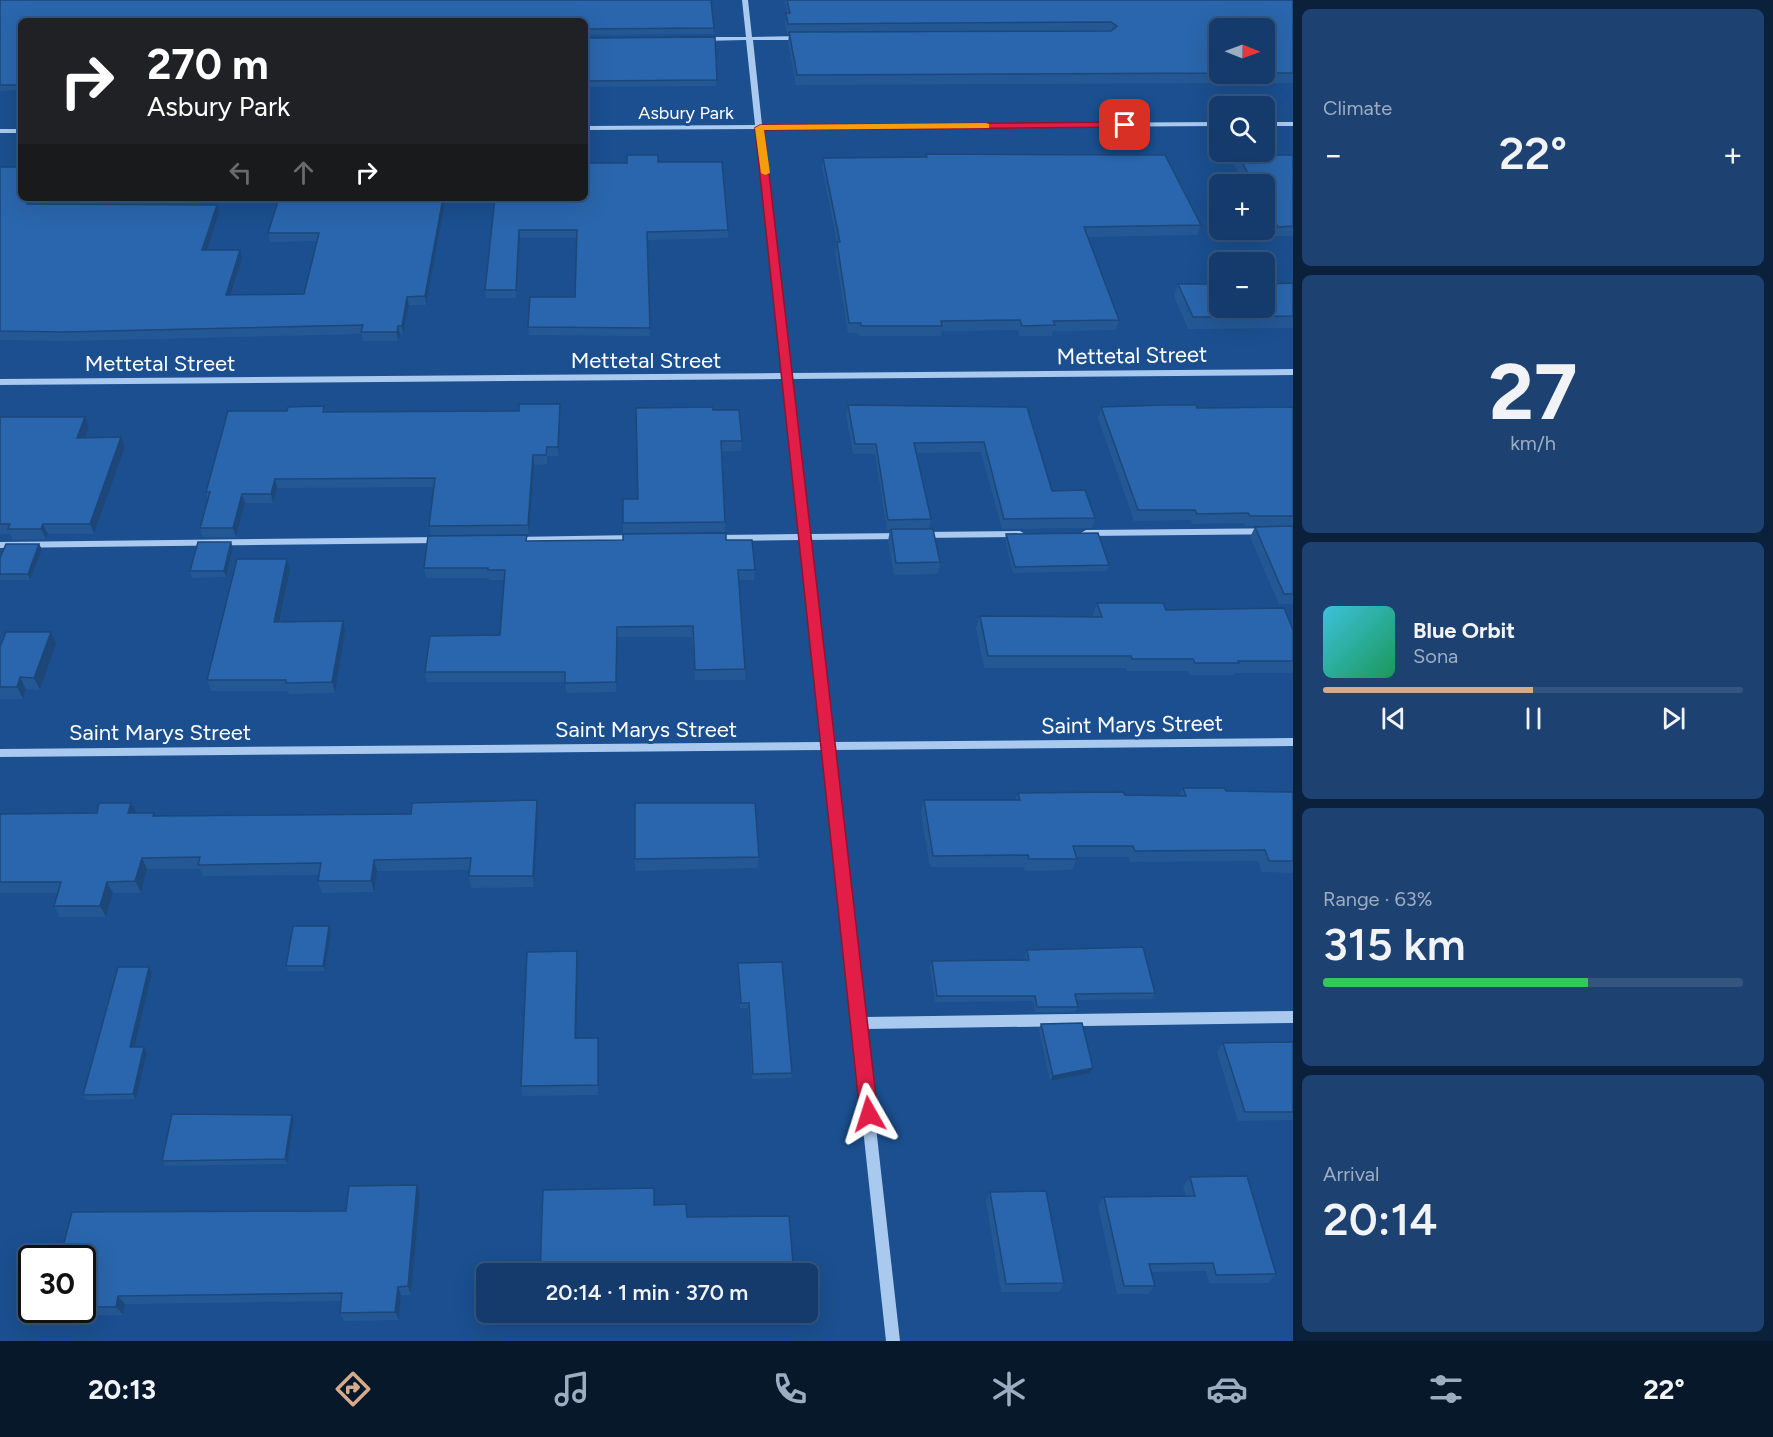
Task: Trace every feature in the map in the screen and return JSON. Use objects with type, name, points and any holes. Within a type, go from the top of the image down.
[{"type":"street","points":[[745,0],[894,1341]]},
{"type":"street","points":[[689,39],[815,38]]},
{"type":"street","name":"Asbury Park","points":[[588,128],[1209,124]]},
{"type":"street","points":[[1275,124],[1293,124]]},
{"type":"street","points":[[0,131],[18,131]]},
{"type":"street","name":"Mettetal Street","points":[[0,382],[1293,372]]},
{"type":"street","points":[[1077,534],[1293,531]]},
{"type":"street","points":[[706,538],[1029,534]]},
{"type":"street","points":[[503,540],[647,538]]},
{"type":"street","points":[[0,545],[455,540]]},
{"type":"street","name":"Saint Marys Street","points":[[0,753],[1293,742]]},
{"type":"street","points":[[859,1023],[1293,1017]]},
{"type":"building","points":[[0,0],[711,0],[714,28],[588,29],[588,18],[18,18],[18,85],[0,85]]},
{"type":"building","points":[[787,0],[1293,0],[1293,73],[1275,73],[1275,18],[1209,18],[1209,73],[797,75],[789,32],[1111,31],[1117,26],[1111,22],[788,24],[786,13],[790,13]]},
{"type":"building","points":[[715,37],[717,80],[588,81],[588,38]]},
{"type":"building","points":[[926,154],[1165,155],[1201,225],[1084,227],[1119,320],[1053,321],[1055,325],[1022,326],[1020,320],[941,321],[942,326],[861,326],[861,323],[849,323],[837,242],[840,242],[823,158],[927,157]]},
{"type":"building","points":[[627,155],[658,155],[658,162],[722,162],[728,230],[647,232],[650,328],[528,327],[530,297],[575,297],[577,230],[519,230],[516,290],[485,290],[495,201],[588,201],[588,163],[627,163]]},
{"type":"building","points":[[1275,155],[1293,155],[1293,226],[1278,227],[1275,222],[1275,174],[1248,174],[1242,162],[1275,162]]},
{"type":"building","points":[[0,167],[18,167],[18,201],[28,201],[27,204],[217,205],[202,250],[240,250],[226,295],[304,294],[319,233],[268,233],[278,201],[442,201],[425,296],[407,297],[402,326],[398,326],[397,332],[361,332],[363,325],[64,332],[0,331]]},
{"type":"building","points":[[1293,283],[1293,316],[1275,316],[1275,284]]},
{"type":"building","points":[[1178,284],[1209,284],[1209,317],[1193,317]]},
{"type":"building","points":[[519,404],[560,404],[558,447],[547,447],[546,455],[533,455],[528,525],[429,526],[435,478],[275,479],[271,494],[242,494],[233,528],[200,528],[210,492],[206,492],[228,411],[287,411],[288,407],[324,406],[323,412],[519,411]]},
{"type":"building","points":[[848,405],[1027,407],[1052,491],[1085,490],[1095,518],[1004,519],[984,442],[914,443],[931,519],[888,520],[876,444],[855,444]]},
{"type":"building","points":[[1196,405],[1197,408],[1293,407],[1293,516],[1250,516],[1248,513],[1197,514],[1195,510],[1138,510],[1101,407]]},
{"type":"building","points":[[712,407],[713,410],[739,410],[742,441],[721,441],[725,522],[623,523],[623,499],[638,499],[636,408]]},
{"type":"building","points":[[0,417],[85,417],[77,438],[121,437],[90,524],[43,524],[41,529],[8,529],[10,524],[0,524]]},
{"type":"building","points":[[1293,526],[1293,594],[1284,594],[1255,527]]},
{"type":"building","points":[[891,529],[933,529],[940,562],[896,563]]},
{"type":"building","points":[[726,533],[726,540],[752,540],[755,570],[738,570],[745,669],[695,670],[693,626],[617,627],[616,682],[565,683],[565,672],[425,672],[430,636],[500,635],[505,570],[424,568],[428,536],[527,535],[526,541],[623,540],[623,534]]},
{"type":"building","points":[[1098,533],[1109,565],[1015,567],[1006,534]]},
{"type":"building","points":[[198,542],[231,542],[224,571],[190,571]]},
{"type":"building","points":[[6,544],[39,544],[28,574],[0,574],[0,558]]},
{"type":"building","points":[[237,559],[287,559],[274,622],[343,621],[332,682],[207,680]]},
{"type":"building","points":[[1097,603],[1163,603],[1166,610],[1284,608],[1293,630],[1293,661],[1195,663],[1193,659],[1132,659],[1131,656],[988,656],[980,616],[1102,617]]},
{"type":"building","points":[[6,632],[51,632],[34,678],[20,677],[17,687],[0,687],[0,647]]},
{"type":"building","points":[[1183,788],[1293,792],[1293,861],[1269,861],[1265,850],[1135,851],[1133,846],[1073,846],[1077,859],[1029,859],[1028,855],[933,856],[924,800],[1020,800],[1018,793],[1123,792],[1125,795],[1186,796]]},
{"type":"building","points":[[537,800],[533,876],[469,876],[471,858],[374,860],[371,881],[318,881],[321,863],[198,865],[200,857],[142,858],[135,881],[107,882],[100,906],[54,906],[61,882],[0,882],[0,814],[97,813],[99,803],[131,803],[128,813],[154,813],[153,816],[411,814],[412,803]]},
{"type":"building","points":[[635,803],[755,803],[759,857],[635,859]]},
{"type":"building","points":[[293,926],[329,926],[323,966],[286,966]]},
{"type":"building","points":[[1143,947],[1155,993],[1075,994],[1078,1007],[1037,1007],[1035,996],[937,996],[932,961],[1029,960],[1027,950]]},
{"type":"building","points":[[577,951],[575,1038],[598,1038],[598,1085],[521,1086],[527,952]]},
{"type":"building","points":[[782,962],[792,1073],[753,1074],[749,1003],[741,1003],[738,963]]},
{"type":"building","points":[[118,967],[149,967],[130,1047],[144,1047],[133,1094],[83,1095]]},
{"type":"building","points":[[1082,1023],[1093,1068],[1053,1076],[1041,1024]]},
{"type":"building","points":[[1293,1042],[1293,1112],[1245,1112],[1223,1043]]},
{"type":"building","points":[[172,1114],[292,1115],[285,1159],[162,1161]]},
{"type":"building","points":[[1247,1176],[1276,1274],[1216,1275],[1213,1263],[1149,1264],[1155,1286],[1124,1286],[1104,1197],[1195,1196],[1190,1177]]},
{"type":"building","points":[[417,1185],[408,1286],[398,1287],[395,1312],[340,1313],[342,1293],[118,1296],[116,1307],[96,1307],[96,1245],[63,1245],[72,1212],[346,1211],[349,1186]]},
{"type":"building","points":[[654,1188],[654,1205],[686,1204],[687,1217],[789,1216],[793,1263],[540,1263],[543,1190]]},
{"type":"building","points":[[1046,1191],[1064,1283],[1006,1284],[990,1192]]},
{"type":"slow traffic","points":[[765,173],[760,128],[986,126]]},
{"type":"route","points":[[869,1114],[760,128],[1125,125]]}]
